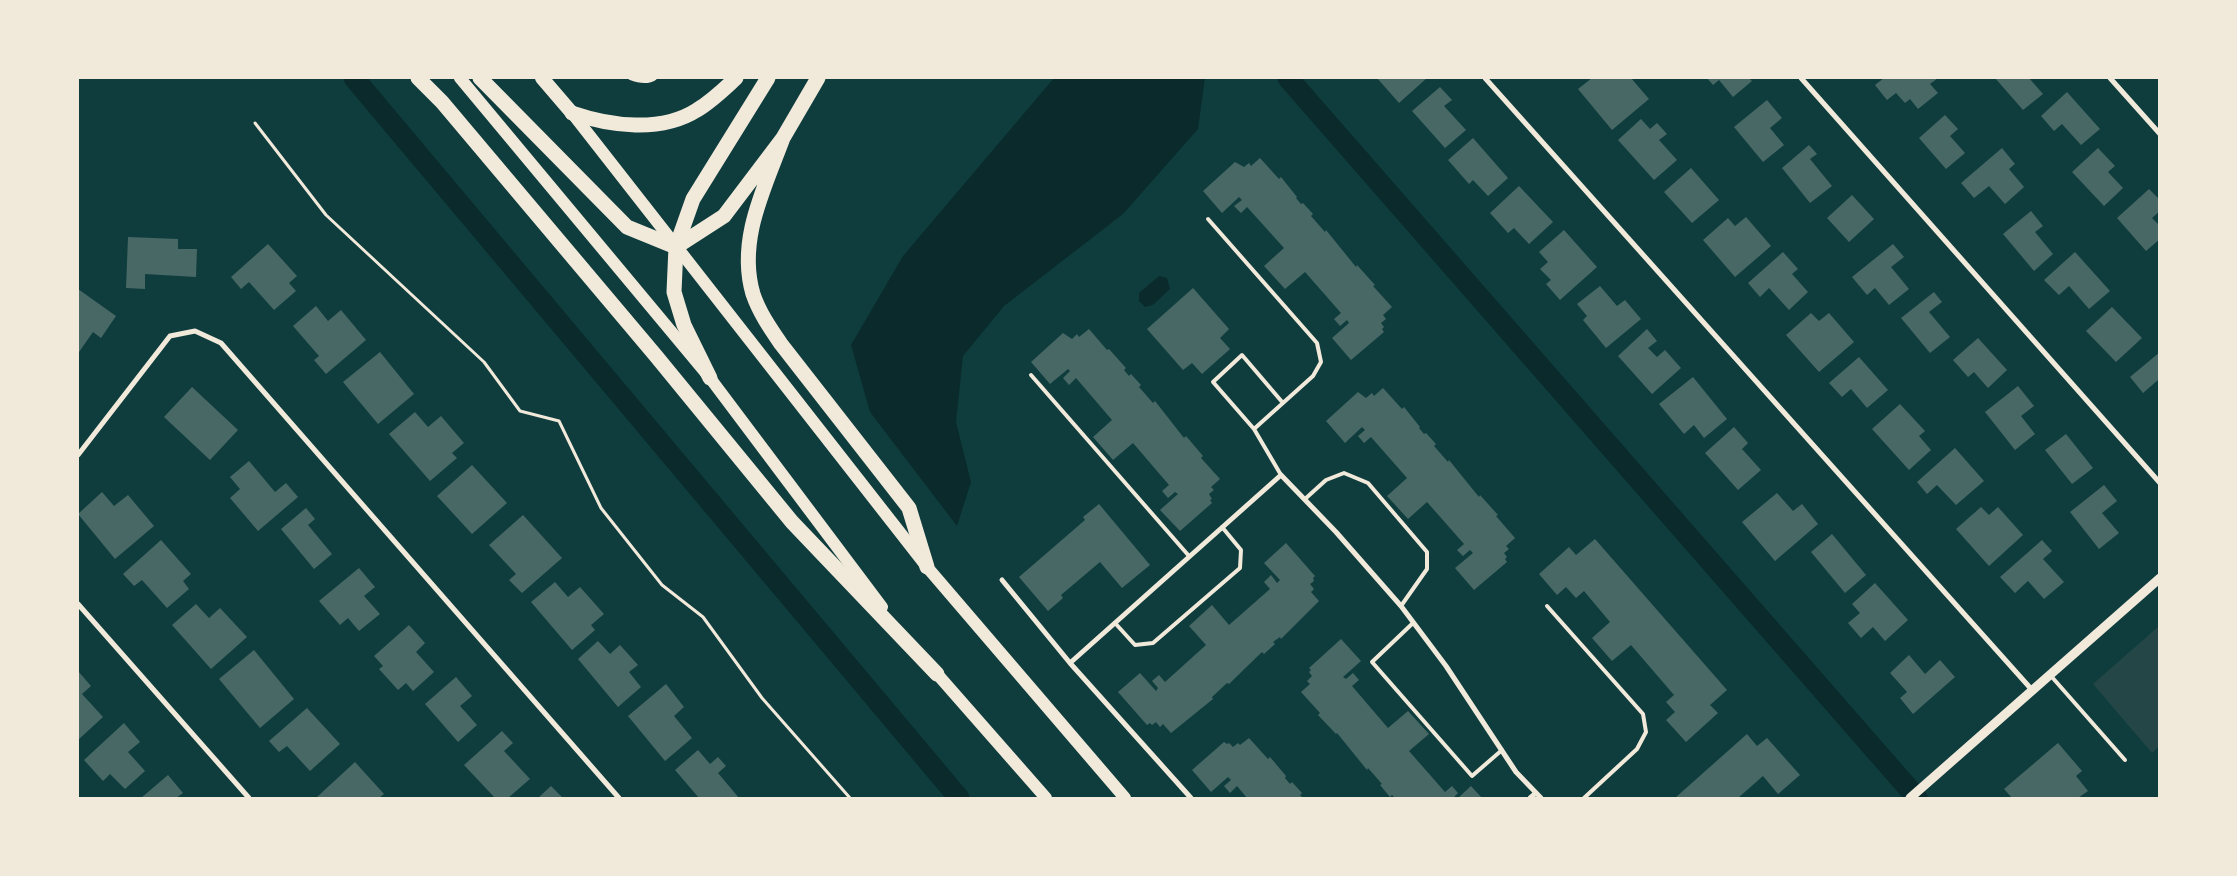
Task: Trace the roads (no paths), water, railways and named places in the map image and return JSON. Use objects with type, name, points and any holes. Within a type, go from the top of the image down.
[{"type":"highway","points":[[418,78],[442,102],[656,356],[792,522],[937,674]]},
{"type":"highway","points":[[480,78],[627,227],[676,248]]},
{"type":"highway","points":[[542,78],[572,113],[597,122],[638,125],[666,122],[695,111],[714,98],[736,78]]},
{"type":"highway","points":[[710,378],[684,325],[674,292],[676,248],[693,198],[768,78]]},
{"type":"highway","points":[[676,248],[724,216],[783,138],[818,78]]},
{"type":"highway","points":[[783,138],[752,222],[747,258],[753,293],[764,319],[781,344],[909,508],[927,567]]},
{"type":"main road","points":[[460,78],[710,378],[850,567],[937,674],[1046,798]]},
{"type":"main road","points":[[572,113],[927,567],[1125,798]]},
{"type":"street","points":[[1485,78],[2033,692]]},
{"type":"street","points":[[1801,78],[2160,484]]},
{"type":"street","points":[[2110,78],[2160,134]]},
{"type":"street","points":[[78,455],[170,336],[195,331],[221,343],[619,798]]},
{"type":"street","points":[[1070,663],[1281,475],[1401,606],[1446,666],[1516,772],[1541,798]]},
{"type":"street","points":[[1910,798],[2033,692],[2160,578]]},
{"type":"street","points":[[1002,580],[1070,663],[1191,798]]},
{"type":"street","points":[[78,604],[249,798]]},
{"type":"street","points":[[1530,798],[1536,794]]},
{"type":"lane","points":[[630,78],[638,81],[655,78]]},
{"type":"lane","points":[[1208,219],[1317,343],[1321,362],[1314,376],[1254,430]]},
{"type":"lane","points":[[1281,475],[1254,430],[1213,382],[1242,355],[1283,403]]},
{"type":"lane","points":[[1031,375],[1189,556]]},
{"type":"lane","points":[[1305,499],[1326,480],[1344,473],[1368,483],[1427,552],[1428,569],[1401,606]]},
{"type":"lane","points":[[1115,623],[1135,646],[1153,643],[1240,568],[1241,550],[1222,527]]},
{"type":"lane","points":[[1547,606],[1643,714],[1646,732],[1637,749],[1584,798]]},
{"type":"lane","points":[[1414,623],[1372,662],[1472,776],[1502,750]]},
{"type":"lane","points":[[2051,676],[2125,760]]},
{"type":"waterway","points":[[354,78],[959,798]]},
{"type":"waterway","points":[[1288,78],[1917,798]]}]
